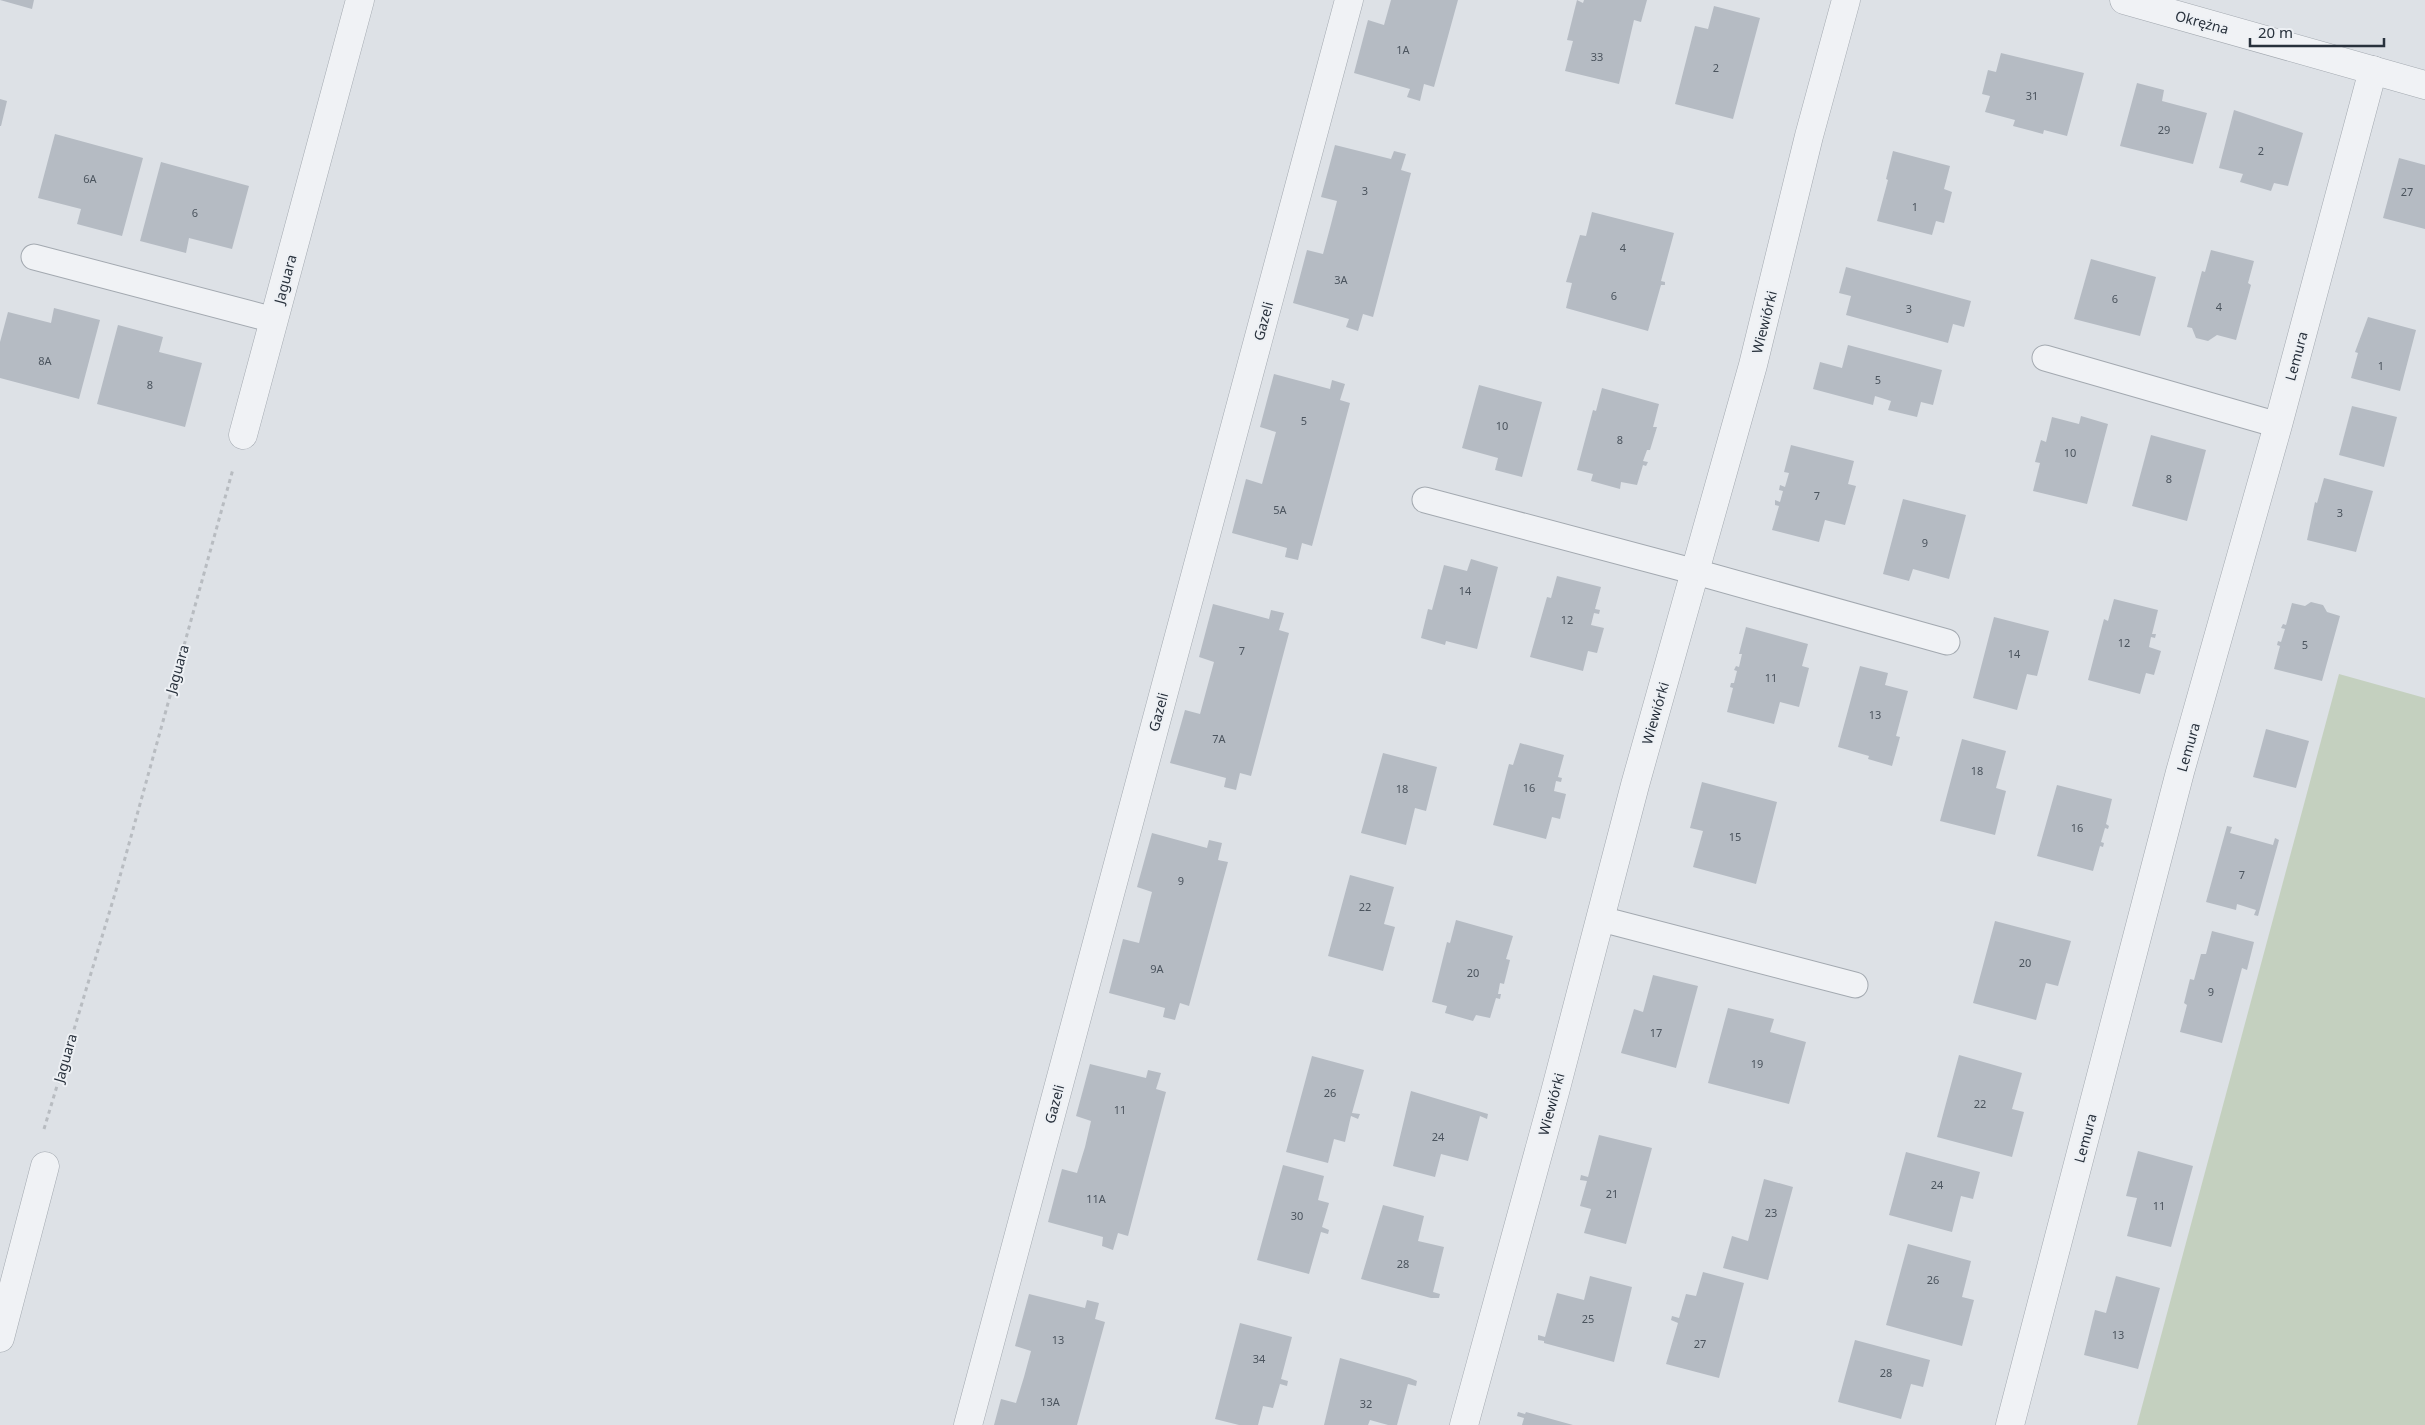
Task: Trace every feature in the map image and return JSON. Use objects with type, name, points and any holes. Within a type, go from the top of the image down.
[{"type":"street","name":"Jaguara","points":[[243,435],[360,0]]},
{"type":"street","name":"Gazeli","points":[[968,1425],[1349,0]]},
{"type":"street","name":"Wiewiórki","points":[[1464,1425],[1635,785],[1753,365],[1809,136],[1846,0]]},
{"type":"street","name":"Okrężna","points":[[2124,0],[2425,85]]},
{"type":"street","name":"Lemura","points":[[2010,1425],[2180,772],[2278,425],[2373,70]]},
{"type":"street","points":[[0,1338],[45,1166]]},
{"type":"lane","points":[[34,257],[274,320]]},
{"type":"lane","points":[[2045,358],[2278,425]]},
{"type":"lane","points":[[1425,500],[1696,572],[1947,642]]},
{"type":"lane","points":[[1601,918],[1855,985]]},
{"type":"path","name":"Jaguara","points":[[45,1166],[41,1139],[117,886],[243,435]]},
{"type":"green space","points":[[2339,674],[2425,698],[2425,1425],[2137,1425]]},
{"type":"building","points":[[0,0],[34,0],[32,9]]},
{"type":"building","points":[[1391,0],[1458,0],[1434,87],[1424,84],[1420,101],[1407,97],[1410,89],[1354,73],[1368,20],[1384,25]]},
{"type":"building","points":[[1577,0],[1583,3],[1584,0],[1647,0],[1641,22],[1634,20],[1619,84],[1565,71],[1573,41],[1567,40]]},
{"type":"building","points":[[1714,6],[1760,18],[1733,119],[1675,104],[1695,26],[1708,29]]},
{"type":"building","points":[[2001,53],[2084,73],[2067,136],[2044,130],[2043,134],[2013,126],[2015,120],[1985,112],[1990,96],[1982,94],[1988,70],[1996,72]]},
{"type":"building","points":[[2137,83],[2164,90],[2162,101],[2207,113],[2193,164],[2120,146]]},
{"type":"building","points":[[0,99],[7,101],[1,126],[0,126]]},
{"type":"building","points":[[2234,110],[2303,133],[2288,186],[2274,183],[2271,191],[2240,182],[2243,174],[2219,168]]},
{"type":"building","points":[[55,134],[143,158],[122,236],[77,224],[81,209],[38,198]]},
{"type":"building","points":[[1335,145],[1391,159],[1394,151],[1406,154],[1401,170],[1411,173],[1373,317],[1363,314],[1358,331],[1346,327],[1349,319],[1293,303],[1307,250],[1323,254],[1330,228],[1337,201],[1321,197]]},
{"type":"building","points":[[1893,151],[1950,166],[1944,189],[1952,192],[1944,223],[1936,221],[1932,235],[1877,221],[1888,180],[1886,179]]},
{"type":"building","points":[[2399,158],[2425,165],[2425,229],[2383,218]]},
{"type":"building","points":[[161,162],[249,186],[232,249],[189,238],[186,253],[140,241]]},
{"type":"building","points":[[1592,212],[1674,233],[1661,281],[1665,282],[1665,285],[1661,285],[1648,331],[1566,308],[1572,283],[1566,282],[1580,235],[1586,236]]},
{"type":"building","points":[[2211,250],[2254,261],[2248,283],[2251,285],[2236,340],[2217,335],[2208,341],[2196,338],[2192,328],[2187,327],[2202,271],[2205,272]]},
{"type":"building","points":[[2091,259],[2156,277],[2140,336],[2074,319]]},
{"type":"building","points":[[1846,267],[1971,301],[1964,327],[1953,324],[1948,343],[1846,315],[1851,296],[1839,293]]},
{"type":"building","points":[[54,308],[100,320],[79,399],[0,378],[0,342],[8,312],[51,323]]},
{"type":"building","points":[[2368,317],[2416,330],[2400,391],[2351,378],[2358,353],[2355,352]]},
{"type":"building","points":[[118,325],[163,337],[159,352],[202,363],[185,427],[97,404]]},
{"type":"building","points":[[1848,345],[1942,370],[1933,405],[1921,402],[1917,417],[1888,410],[1891,401],[1875,396],[1873,405],[1813,389],[1820,362],[1842,368]]},
{"type":"building","points":[[1274,374],[1330,389],[1332,380],[1345,384],[1340,400],[1350,403],[1312,546],[1302,543],[1298,560],[1285,557],[1287,548],[1232,533],[1246,479],[1262,484],[1276,432],[1260,427]]},
{"type":"building","points":[[1479,385],[1542,402],[1522,477],[1495,470],[1498,458],[1462,448]]},
{"type":"building","points":[[1602,388],[1659,404],[1653,427],[1657,427],[1650,450],[1647,450],[1643,461],[1648,462],[1646,466],[1643,465],[1637,485],[1621,482],[1620,489],[1591,481],[1593,474],[1577,470],[1593,410],[1596,411]]},
{"type":"building","points":[[2352,406],[2397,417],[2384,467],[2339,455]]},
{"type":"building","points":[[2081,416],[2108,424],[2087,504],[2033,491],[2040,463],[2035,462],[2041,440],[2046,442],[2052,417],[2079,424]]},
{"type":"building","points":[[2151,435],[2206,450],[2187,521],[2132,506]]},
{"type":"building","points":[[1791,445],[1854,461],[1848,484],[1856,486],[1845,525],[1825,520],[1819,542],[1772,530],[1779,506],[1775,505],[1775,500],[1780,502],[1783,491],[1779,490],[1780,485],[1785,487],[1789,473],[1784,472]]},
{"type":"building","points":[[2324,478],[2373,491],[2356,552],[2307,540],[2315,502],[2317,503]]},
{"type":"building","points":[[1903,499],[1966,515],[1949,579],[1913,569],[1909,581],[1883,574]]},
{"type":"building","points":[[1471,559],[1498,567],[1477,649],[1446,641],[1445,645],[1421,638],[1428,609],[1432,610],[1444,565],[1467,571]]},
{"type":"building","points":[[1557,576],[1601,587],[1595,609],[1600,610],[1599,614],[1594,613],[1591,625],[1604,628],[1597,653],[1588,651],[1583,671],[1530,657],[1547,597],[1551,598]]},
{"type":"building","points":[[2114,599],[2158,610],[2152,634],[2156,634],[2155,638],[2151,637],[2149,647],[2161,651],[2154,675],[2146,673],[2140,694],[2088,680],[2104,619],[2108,621]]},
{"type":"building","points":[[2311,602],[2323,605],[2327,612],[2340,616],[2322,681],[2274,669],[2280,646],[2277,645],[2278,641],[2281,642],[2285,629],[2281,628],[2283,624],[2286,625],[2292,603],[2305,606]]},
{"type":"building","points":[[1213,604],[1269,619],[1271,610],[1284,613],[1279,630],[1289,633],[1251,776],[1240,773],[1236,790],[1224,787],[1226,778],[1170,763],[1185,710],[1200,714],[1214,662],[1199,657]]},
{"type":"building","points":[[1994,617],[2049,631],[2037,676],[2027,674],[2017,710],[1973,698]]},
{"type":"building","points":[[1746,627],[1808,644],[1802,666],[1809,668],[1799,707],[1780,702],[1774,724],[1727,712],[1733,688],[1730,687],[1731,683],[1734,683],[1737,671],[1734,670],[1736,666],[1739,667],[1742,654],[1739,654]]},
{"type":"building","points":[[1860,666],[1888,673],[1885,685],[1908,691],[1896,736],[1900,737],[1892,766],[1868,759],[1869,756],[1838,747]]},
{"type":"building","points":[[2266,729],[2309,741],[2296,788],[2253,777]]},
{"type":"building","points":[[1962,739],[2006,751],[1996,788],[2006,791],[1995,835],[1940,821]]},
{"type":"building","points":[[1520,743],[1564,755],[1558,777],[1562,778],[1561,782],[1556,781],[1554,791],[1566,794],[1560,819],[1552,817],[1546,839],[1493,825],[1509,764],[1513,765]]},
{"type":"building","points":[[1383,753],[1437,767],[1426,811],[1415,808],[1406,845],[1361,833]]},
{"type":"building","points":[[1702,782],[1777,802],[1756,884],[1693,867],[1703,831],[1690,828]]},
{"type":"building","points":[[2057,785],[2112,799],[2106,824],[2109,826],[2108,829],[2105,828],[2101,842],[2104,843],[2103,847],[2100,846],[2093,871],[2037,856]]},
{"type":"building","points":[[2227,826],[2232,827],[2230,833],[2273,845],[2275,838],[2279,840],[2258,916],[2254,915],[2256,910],[2237,904],[2236,910],[2206,902]]},
{"type":"building","points":[[1152,833],[1207,848],[1209,840],[1222,843],[1218,860],[1228,862],[1189,1006],[1180,1003],[1175,1020],[1163,1017],[1165,1008],[1109,993],[1123,939],[1139,943],[1152,892],[1137,887]]},
{"type":"building","points":[[1350,875],[1394,887],[1384,924],[1395,927],[1383,971],[1328,956]]},
{"type":"building","points":[[1456,920],[1513,936],[1506,959],[1510,960],[1504,984],[1500,983],[1498,994],[1501,994],[1500,999],[1496,998],[1490,1018],[1476,1015],[1473,1021],[1445,1013],[1447,1006],[1432,1002],[1447,942],[1450,943]]},
{"type":"building","points":[[1995,921],[2071,941],[2058,986],[2046,983],[2036,1020],[1973,1003]]},
{"type":"building","points":[[2212,931],[2254,942],[2247,970],[2242,968],[2222,1043],[2180,1032],[2187,1005],[2184,1003],[2190,979],[2194,980],[2201,954],[2206,954]]},
{"type":"building","points":[[1653,975],[1698,986],[1676,1068],[1621,1053],[1634,1009],[1643,1012]]},
{"type":"building","points":[[1728,1008],[1774,1019],[1770,1032],[1806,1042],[1789,1104],[1708,1083]]},
{"type":"building","points":[[1959,1055],[2022,1073],[2012,1109],[2024,1112],[2012,1157],[1937,1137]]},
{"type":"building","points":[[1312,1056],[1364,1070],[1352,1113],[1360,1114],[1358,1119],[1351,1116],[1345,1142],[1334,1139],[1328,1163],[1286,1152]]},
{"type":"building","points":[[1090,1064],[1146,1078],[1148,1070],[1161,1073],[1156,1089],[1166,1092],[1128,1236],[1118,1233],[1113,1250],[1102,1246],[1103,1237],[1048,1222],[1062,1169],[1077,1173],[1085,1147],[1091,1121],[1076,1116]]},
{"type":"building","points":[[1411,1091],[1488,1114],[1487,1119],[1480,1116],[1468,1161],[1441,1154],[1435,1177],[1393,1166]]},
{"type":"building","points":[[1599,1135],[1652,1148],[1626,1244],[1584,1233],[1591,1209],[1580,1206],[1587,1181],[1580,1180],[1581,1175],[1588,1177]]},
{"type":"building","points":[[2138,1151],[2193,1166],[2171,1247],[2127,1236],[2137,1198],[2126,1196]]},
{"type":"building","points":[[1906,1152],[1980,1172],[1973,1199],[1961,1196],[1952,1232],[1889,1215]]},
{"type":"building","points":[[1283,1165],[1324,1176],[1318,1200],[1329,1203],[1322,1227],[1329,1230],[1328,1234],[1321,1232],[1309,1274],[1257,1260]]},
{"type":"building","points":[[1764,1179],[1793,1187],[1768,1280],[1723,1268],[1732,1236],[1748,1241]]},
{"type":"building","points":[[1383,1205],[1424,1216],[1418,1241],[1444,1247],[1433,1292],[1440,1294],[1439,1298],[1431,1298],[1361,1279]]},
{"type":"building","points":[[1908,1244],[1971,1261],[1962,1297],[1974,1300],[1962,1346],[1886,1325]]},
{"type":"building","points":[[1703,1272],[1744,1283],[1719,1378],[1666,1364],[1678,1323],[1671,1320],[1672,1316],[1679,1318],[1686,1294],[1696,1296]]},
{"type":"building","points":[[1590,1276],[1632,1287],[1614,1362],[1538,1340],[1538,1335],[1545,1337],[1557,1293],[1584,1300]]},
{"type":"building","points":[[2116,1276],[2160,1288],[2138,1369],[2084,1355],[2095,1310],[2106,1313]]},
{"type":"building","points":[[1029,1294],[1085,1308],[1087,1300],[1099,1303],[1095,1319],[1105,1322],[1077,1425],[994,1425],[1001,1399],[1016,1403],[1031,1351],[1015,1346]]},
{"type":"building","points":[[1240,1323],[1292,1337],[1281,1379],[1288,1381],[1287,1386],[1280,1384],[1273,1408],[1263,1406],[1258,1425],[1239,1425],[1215,1419]]},
{"type":"building","points":[[1855,1340],[1930,1360],[1923,1387],[1911,1384],[1901,1419],[1838,1402]]},
{"type":"building","points":[[1340,1358],[1417,1381],[1416,1386],[1408,1384],[1397,1425],[1388,1425],[1370,1420],[1368,1425],[1324,1425]]},
{"type":"building","points":[[1518,1412],[1525,1414],[1526,1412],[1573,1425],[1522,1425],[1524,1418],[1517,1416]]}]
